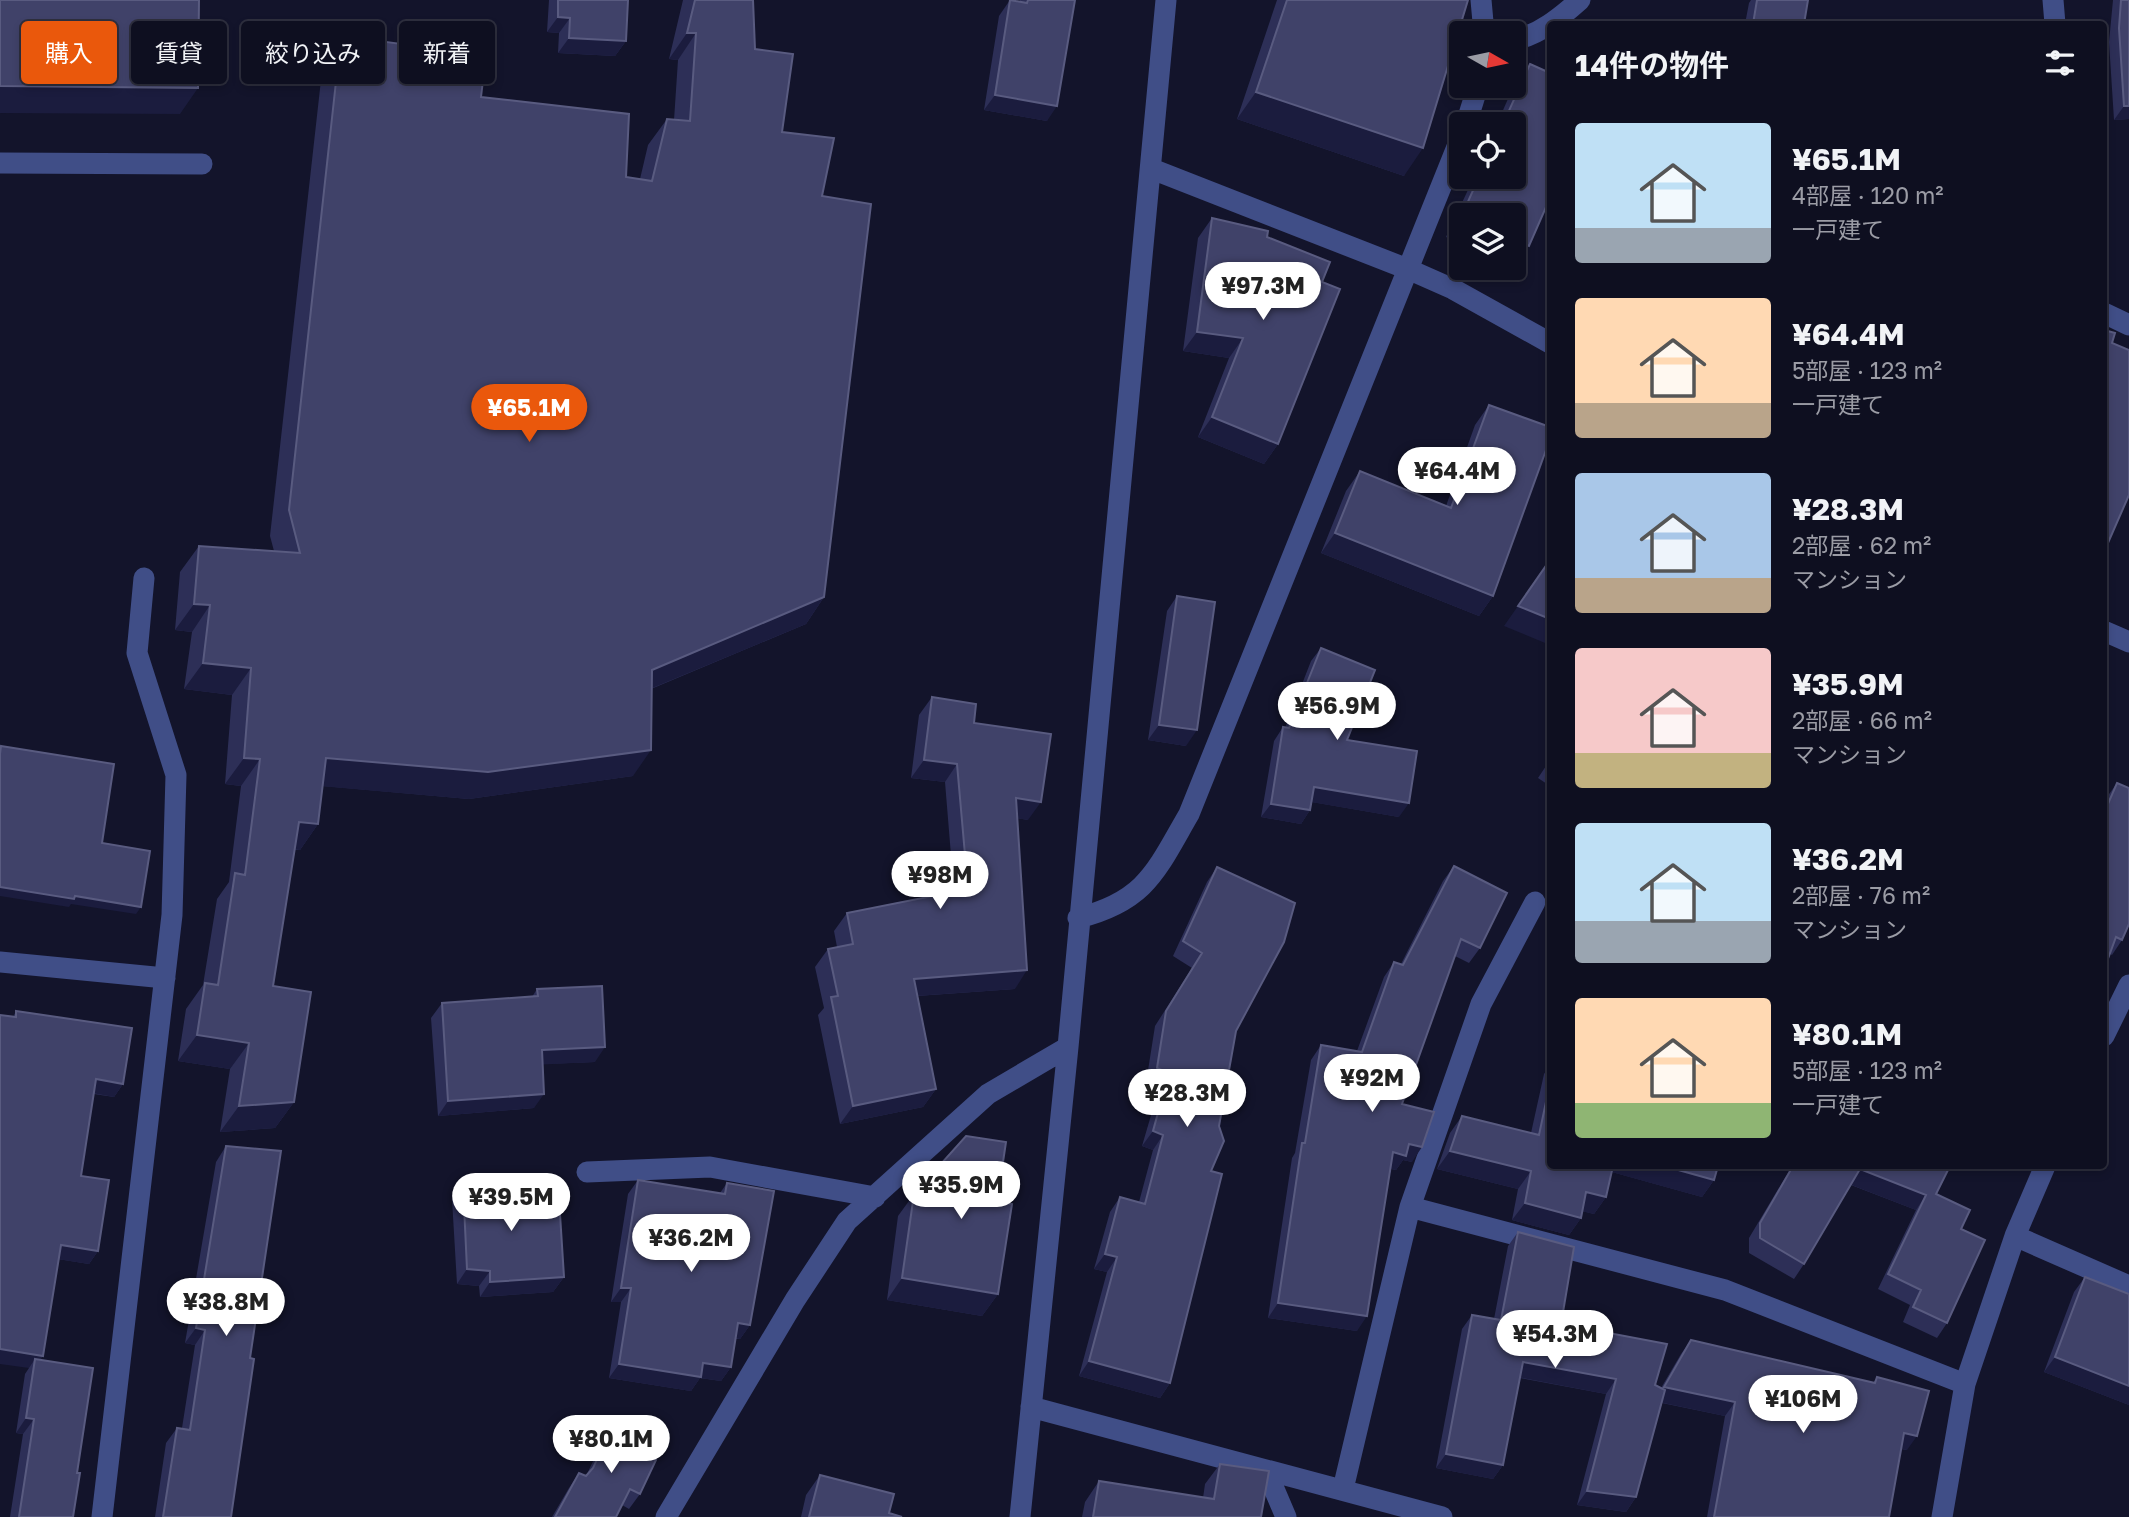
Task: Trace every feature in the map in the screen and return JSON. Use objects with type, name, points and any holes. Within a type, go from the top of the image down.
[{"type":"street","points":[[1020,1517],[1068,1047],[1166,0]]},
{"type":"street","points":[[1481,0],[1483,21]]},
{"type":"street","points":[[1556,21],[1580,0]]},
{"type":"street","points":[[2053,0],[2055,21]]},
{"type":"street","points":[[1526,37],[1547,26]]},
{"type":"street","points":[[0,163],[202,164]]},
{"type":"street","points":[[1078,918],[1105,911],[1132,898],[1161,862],[1189,814],[1449,168]]},
{"type":"street","points":[[1152,169],[1410,270],[1453,289],[1547,341]]},
{"type":"street","points":[[2107,314],[2129,325]]},
{"type":"street","points":[[102,1517],[172,915],[176,775],[137,653],[144,578]]},
{"type":"street","points":[[2107,632],[2129,642]]},
{"type":"street","points":[[1343,1489],[1410,1207],[1481,1004],[1535,902]]},
{"type":"street","points":[[0,962],[165,978]]},
{"type":"street","points":[[2107,1030],[2129,985]]},
{"type":"street","points":[[666,1517],[847,1221],[988,1094],[1068,1047]]},
{"type":"street","points":[[587,1172],[710,1167],[875,1197]]},
{"type":"street","points":[[1942,1517],[1965,1384],[2015,1236],[2044,1169]]},
{"type":"street","points":[[1410,1207],[1725,1290],[1965,1384]]},
{"type":"street","points":[[2015,1236],[2129,1286]]},
{"type":"street","points":[[1031,1407],[1442,1517]]},
{"type":"street","points":[[1266,1469],[1286,1517]]},
{"type":"building","points":[[0,0],[199,0],[199,21],[131,21],[131,84],[198,84],[198,88],[0,86]]},
{"type":"building","points":[[558,0],[628,0],[626,41],[569,38],[570,18],[558,17]]},
{"type":"building","points":[[695,0],[753,0],[755,49],[793,54],[782,132],[834,138],[822,196],[871,204],[824,597],[652,670],[651,750],[488,772],[326,758],[318,824],[299,822],[273,986],[311,992],[294,1102],[239,1106],[249,1043],[197,1035],[205,983],[218,985],[235,873],[245,875],[260,759],[244,758],[251,668],[203,663],[210,605],[194,604],[199,546],[300,553],[289,510],[336,84],[385,84],[385,42],[399,44],[399,84],[483,84],[481,97],[629,114],[626,177],[652,181],[667,119],[690,121],[696,33],[687,33]]},
{"type":"building","points":[[1010,0],[1027,3],[1028,0],[1075,0],[1057,106],[995,95]]},
{"type":"building","points":[[1287,0],[1468,0],[1462,21],[1449,21],[1449,62],[1423,148],[1256,92]]},
{"type":"building","points":[[1757,0],[1808,0],[1804,21],[1754,21]]},
{"type":"building","points":[[2121,0],[2129,0],[2129,106],[2124,106],[2119,28]]},
{"type":"building","points":[[1530,64],[1547,72],[1547,205],[1529,246],[1526,245],[1526,203],[1467,203],[1474,189],[1526,189],[1526,112],[1508,112],[1515,98],[1526,98],[1526,73]]},
{"type":"building","points":[[1212,218],[1268,231],[1267,237],[1330,262],[1322,282],[1340,289],[1278,444],[1212,417],[1243,338],[1197,332]]},
{"type":"building","points":[[2107,331],[2115,333],[2112,343],[2129,350],[2129,495],[2107,545]]},
{"type":"building","points":[[1489,405],[1547,426],[1547,447],[1493,596],[1335,533],[1360,471],[1451,508]]},
{"type":"building","points":[[1547,564],[1547,618],[1518,606]]},
{"type":"building","points":[[1177,596],[1215,602],[1197,730],[1159,725]]},
{"type":"building","points":[[1321,648],[1375,670],[1347,740],[1417,751],[1409,803],[1314,787],[1310,810],[1271,804],[1283,727],[1289,728]]},
{"type":"building","points":[[932,697],[976,704],[974,723],[1051,734],[1041,802],[1016,798],[1027,970],[914,979],[936,1089],[853,1106],[831,997],[838,996],[828,949],[853,944],[847,913],[968,889],[957,764],[924,760]]},
{"type":"building","points":[[1,746],[114,764],[102,843],[150,851],[141,907],[0,887]]},
{"type":"building","points":[[2117,783],[2129,788],[2129,924],[2122,940],[2116,937],[2107,961],[2107,806]]},
{"type":"building","points":[[1454,866],[1507,893],[1480,948],[1461,939],[1402,1104],[1434,1112],[1422,1147],[1409,1144],[1406,1156],[1393,1152],[1367,1316],[1278,1303],[1302,1143],[1305,1143],[1321,1045],[1362,1052],[1394,962],[1403,965]]},
{"type":"building","points":[[1217,867],[1295,903],[1284,942],[1236,1031],[1219,1126],[1224,1141],[1211,1171],[1222,1174],[1170,1383],[1089,1361],[1117,1257],[1105,1254],[1120,1197],[1145,1204],[1163,1135],[1153,1131],[1169,1073],[1157,1068],[1166,1011],[1202,953],[1183,941]]},
{"type":"building","points":[[602,986],[605,1047],[542,1050],[544,1094],[448,1101],[442,1003],[538,996],[537,989]]},
{"type":"building","points":[[16,1011],[132,1028],[123,1084],[96,1079],[81,1176],[109,1180],[98,1251],[61,1245],[43,1356],[0,1349],[0,1015],[16,1017]]},
{"type":"building","points":[[1547,1097],[1547,1169],[1612,1169],[1606,1197],[1586,1192],[1581,1218],[1525,1203],[1531,1171],[1450,1151],[1462,1116],[1539,1135]]},
{"type":"building","points":[[966,1136],[1006,1142],[997,1202],[1012,1204],[998,1294],[902,1278],[914,1194]]},
{"type":"building","points":[[226,1146],[281,1151],[250,1358],[254,1359],[231,1517],[163,1517],[177,1428],[190,1430],[205,1330],[196,1328]]},
{"type":"building","points":[[1675,1169],[1717,1169],[1714,1180]]},
{"type":"building","points":[[1791,1169],[1860,1169],[1804,1264],[1760,1238],[1760,1223]]},
{"type":"building","points":[[1860,1169],[1948,1169],[1936,1194],[1970,1210],[1961,1229],[1985,1240],[1947,1323],[1913,1307],[1921,1290],[1888,1274],[1926,1195]]},
{"type":"building","points":[[534,1180],[536,1215],[560,1214],[564,1277],[490,1282],[490,1271],[467,1269],[463,1184]]},
{"type":"building","points":[[638,1180],[725,1194],[727,1183],[774,1191],[750,1325],[738,1323],[731,1367],[703,1363],[701,1377],[619,1364],[631,1288],[621,1288]]},
{"type":"building","points":[[1518,1232],[1574,1247],[1561,1324],[1667,1344],[1655,1385],[1665,1390],[1636,1497],[1587,1491],[1616,1379],[1523,1362],[1503,1465],[1446,1454],[1472,1315],[1501,1320]]},
{"type":"building","points":[[2085,1277],[2129,1294],[2129,1386],[2055,1357]]},
{"type":"building","points":[[1691,1340],[1875,1383],[1877,1377],[1929,1391],[1917,1436],[1904,1433],[1889,1517],[1714,1517],[1735,1402],[1664,1387]]},
{"type":"building","points":[[35,1359],[93,1368],[73,1517],[19,1517],[34,1419],[26,1418]]},
{"type":"building","points":[[617,1417],[654,1436],[644,1454],[656,1460],[640,1494],[630,1489],[616,1517],[555,1517],[579,1473],[586,1476],[593,1468]]},
{"type":"building","points":[[1220,1464],[1269,1471],[1261,1517],[1093,1517],[1099,1481],[1214,1499]]},
{"type":"building","points":[[820,1475],[894,1494],[889,1513],[902,1517],[809,1517]]}]
